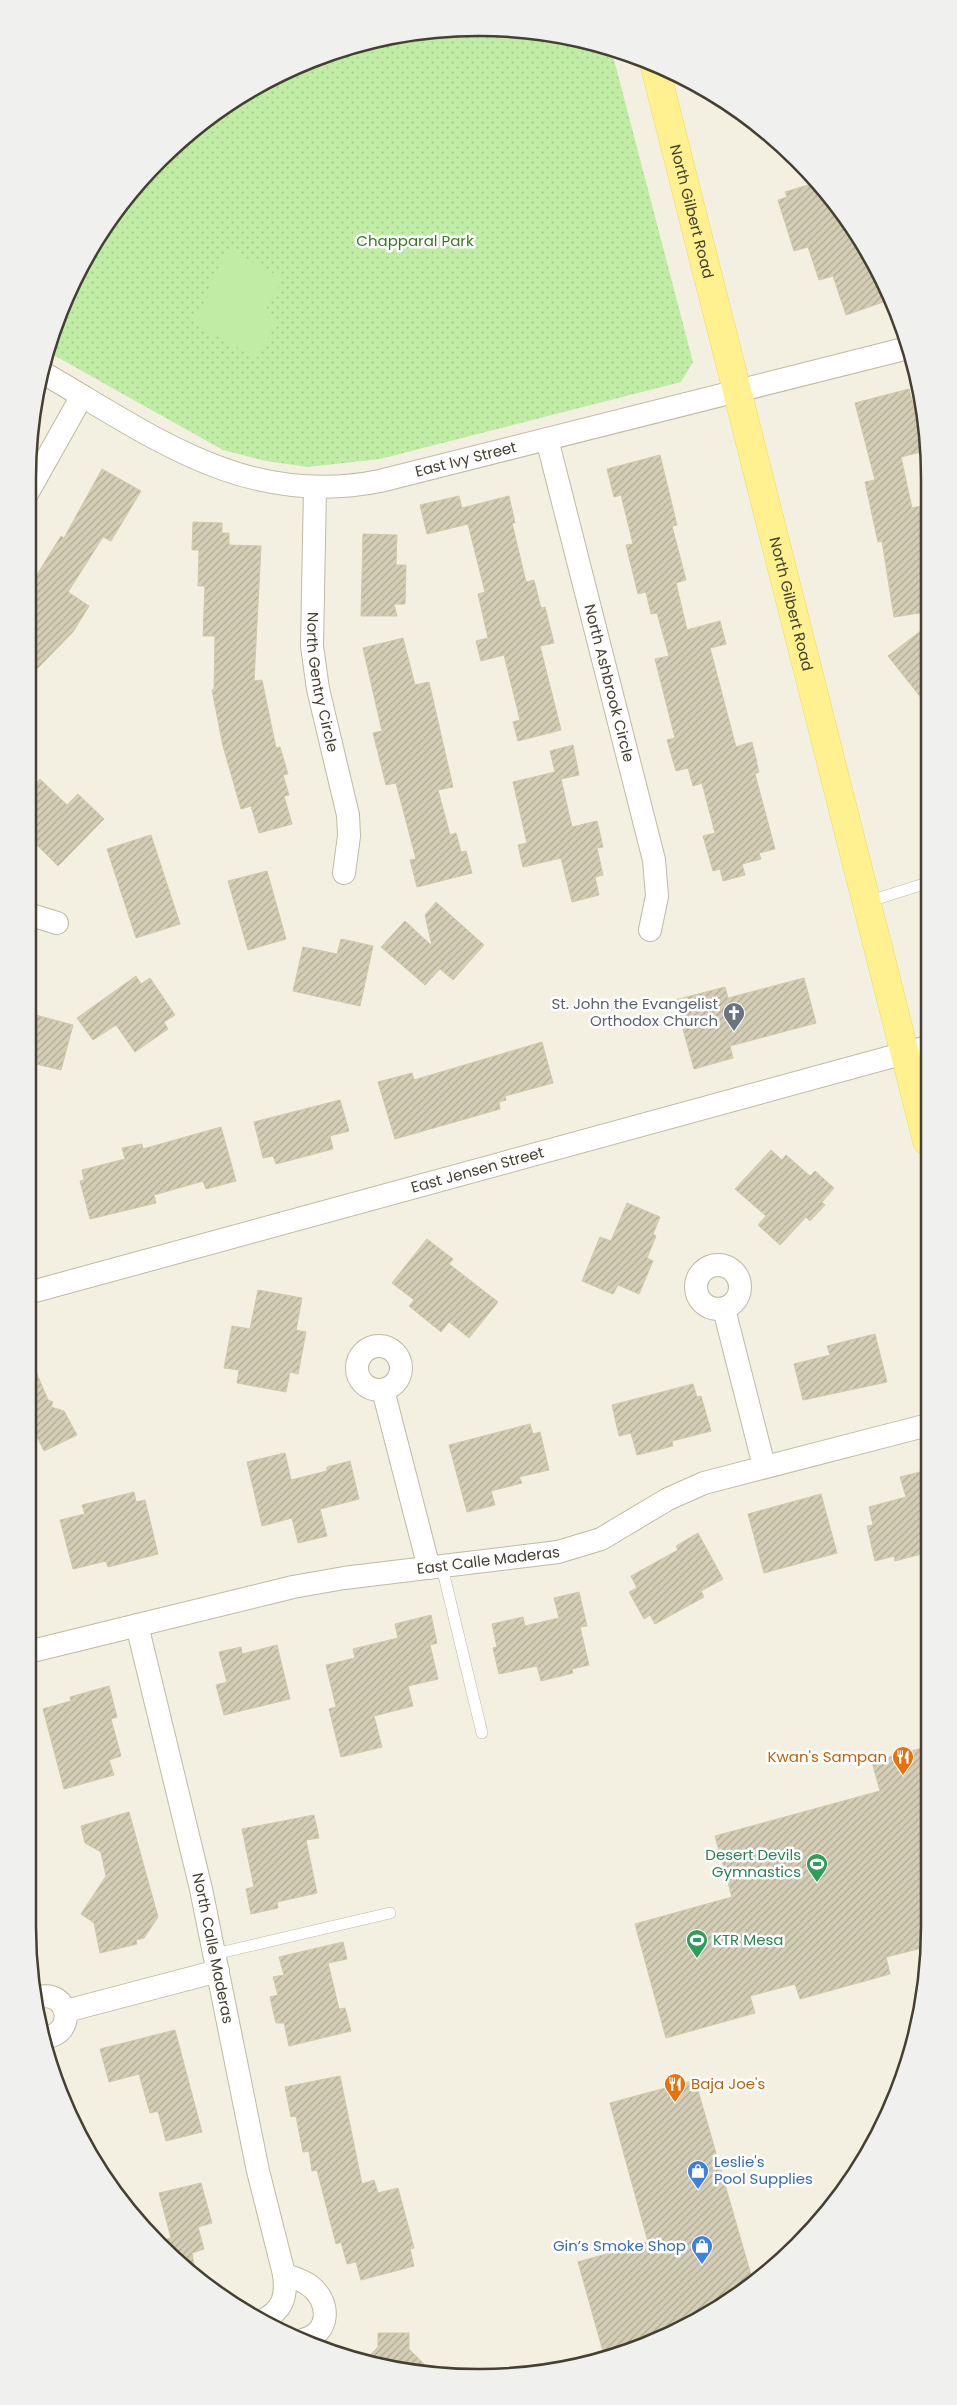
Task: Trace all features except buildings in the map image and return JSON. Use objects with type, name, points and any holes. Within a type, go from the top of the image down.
[{"type":"main road","name":"North Gilbert Road","points":[[657,74],[866,902],[916,1051],[921,1088]]},
{"type":"street","name":"East Ivy Street","points":[[48,376],[206,464],[261,481],[315,488],[358,486],[380,481],[901,350]]},
{"type":"street","points":[[36,478],[82,396]]},
{"type":"street","name":"North Ashbrook Circle","points":[[547,439],[654,860],[655,914],[650,930]]},
{"type":"street","name":"North Gentry Circle","points":[[315,488],[312,646],[318,689],[348,815],[349,836],[344,873]]},
{"type":"street","points":[[36,916],[58,923]]},
{"type":"street","name":"East Jensen Street","points":[[36,1291],[916,1051]]},
{"type":"street","points":[[724,1308],[764,1466]]},
{"type":"street","points":[[383,1390],[435,1568]]},
{"type":"street","name":"East Calle Maderas","points":[[36,1653],[137,1625],[292,1587],[558,1552],[580,1546],[607,1535],[687,1490],[720,1478],[921,1428]]},
{"type":"street","name":"North Calle Maderas","points":[[137,1625],[217,1963],[258,2172],[284,2274],[286,2290],[283,2305],[271,2317]]},
{"type":"street","points":[[66,2011],[217,1963]]},
{"type":"street","points":[[42,1997],[54,1997],[59,2000],[66,2011],[67,2018],[60,2031],[50,2036]]},
{"type":"street","points":[[284,2274],[310,2285],[319,2297],[325,2311],[325,2323],[319,2331],[311,2336]]},
{"type":"lane","points":[[866,902],[921,885]]},
{"type":"lane","points":[[435,1568],[482,1733]]},
{"type":"lane","points":[[217,1963],[390,1913]]},
{"type":"green space","name":"Chapparal Park","points":[[478,36],[536,40],[593,51],[614,58],[693,362],[681,382],[380,459],[308,467],[266,461],[223,450],[54,355],[70,309],[96,257],[128,209],[166,166],[209,128],[257,96],[309,70],[364,51],[421,40]]},
{"type":"green space","points":[[229,249],[283,279],[263,314],[277,322],[257,358],[193,323],[213,287],[209,284]]},
{"type":"place","name":"St. John the Evangelist Orthodox Church","points":[[734,1032]]},
{"type":"place","name":"Kwan's Sampan","points":[[903,1776]]},
{"type":"place","name":"Desert Devils Gymnastics","points":[[817,1883]]},
{"type":"place","name":"KTR Mesa","points":[[697,1959]]},
{"type":"place","name":"Baja Joe's","points":[[675,2103]]},
{"type":"place","name":"Leslie's Pool Supplies","points":[[698,2190]]},
{"type":"place","name":"Gin’s Smoke Shop","points":[[702,2265]]}]
